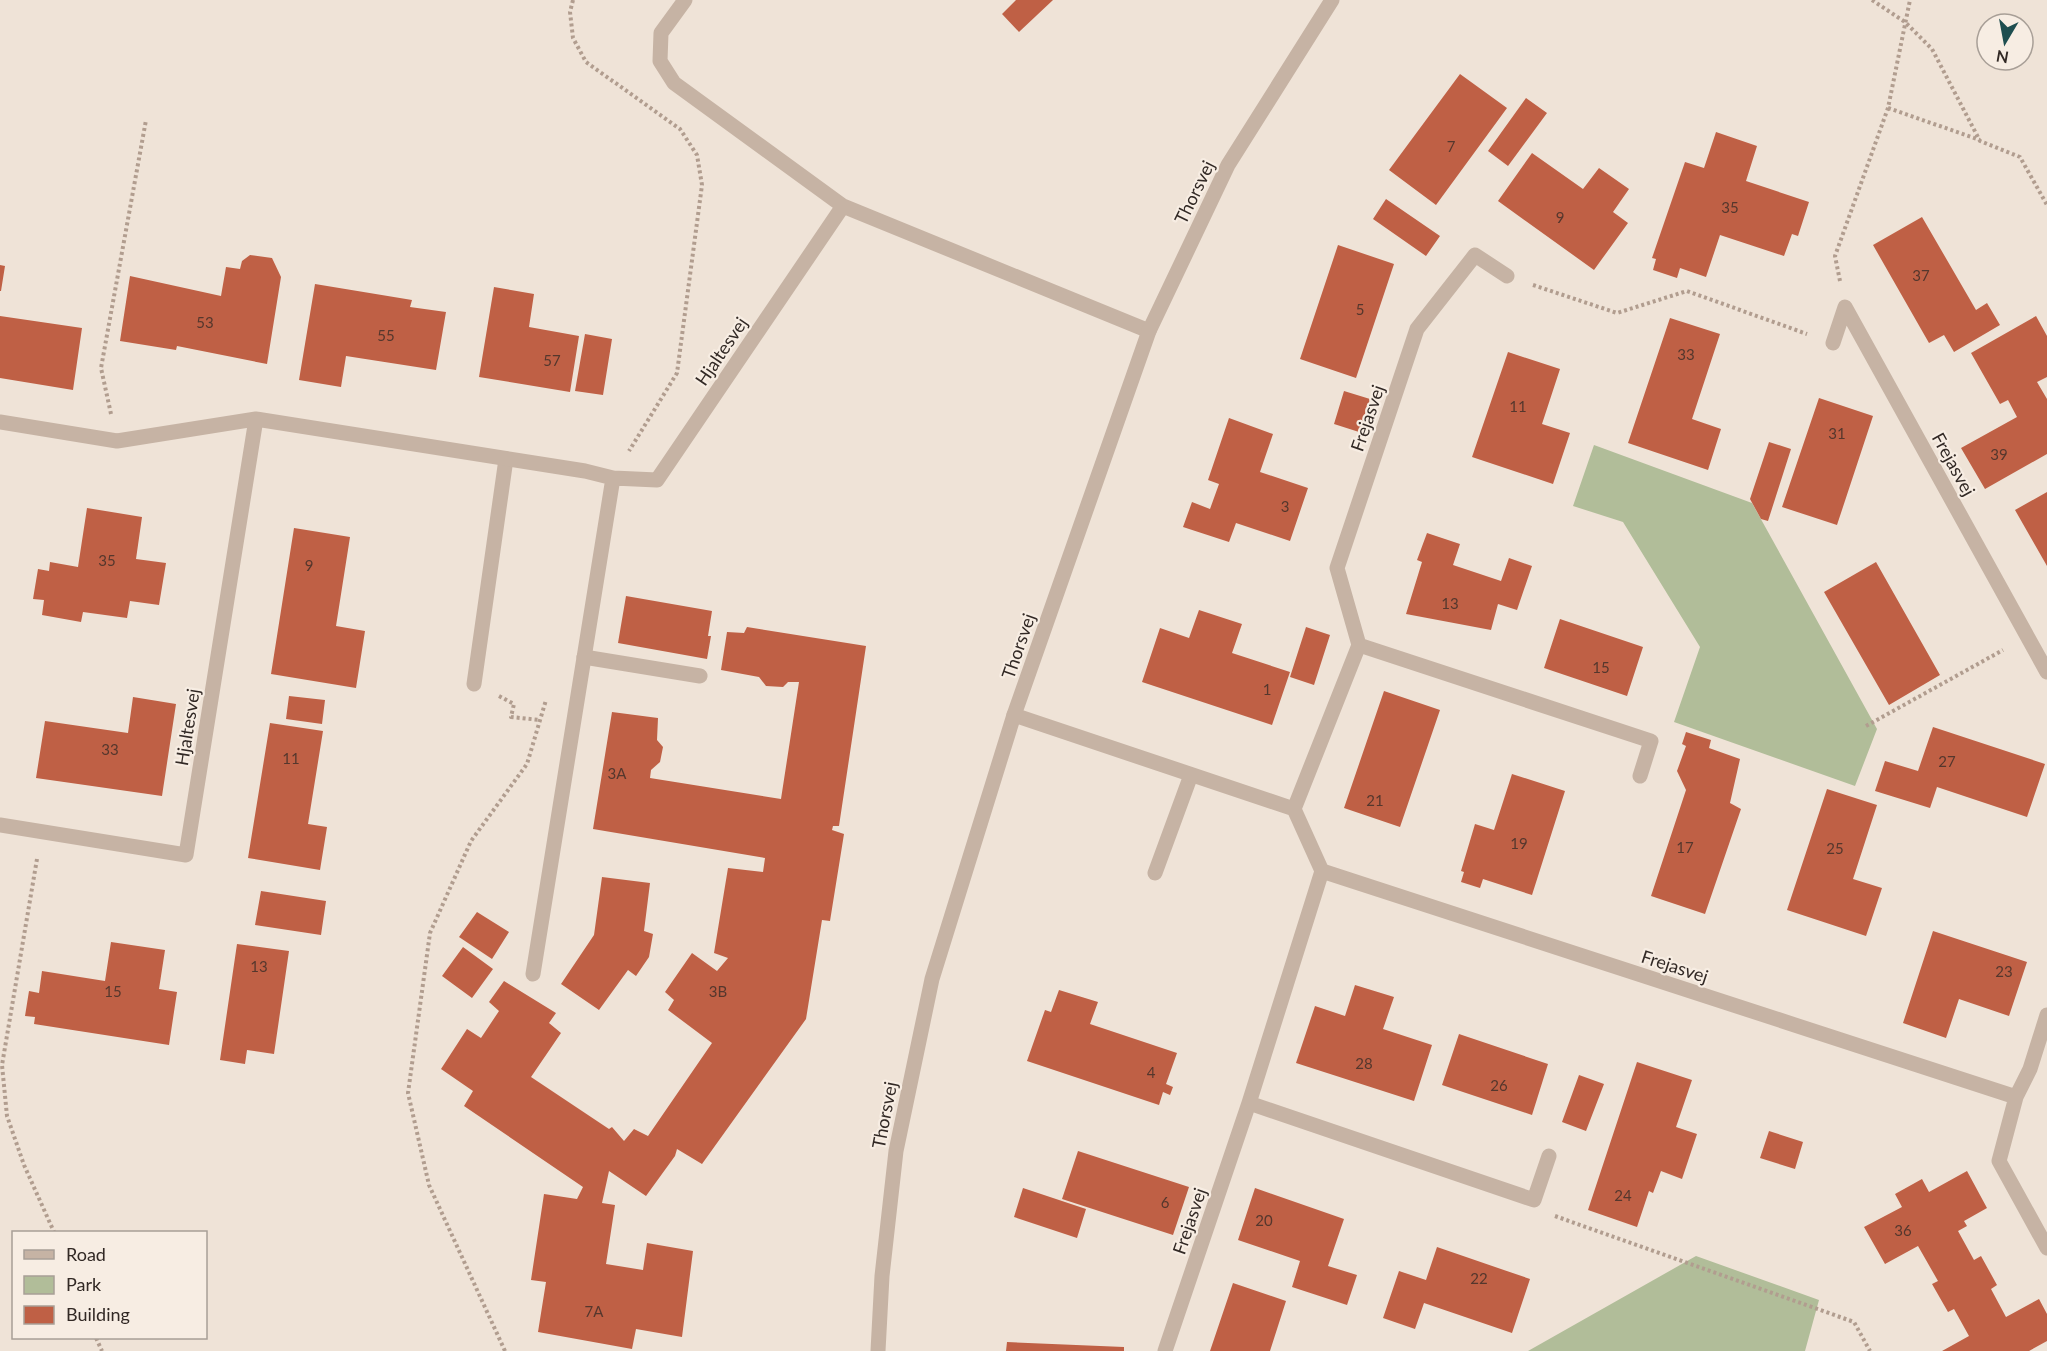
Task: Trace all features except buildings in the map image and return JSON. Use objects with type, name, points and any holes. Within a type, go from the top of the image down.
[{"type":"street","points":[[685,0],[661,33],[660,61],[674,83],[843,206],[1149,331]]},
{"type":"street","name":"Thorsvej","points":[[878,1351],[882,1276],[896,1151],[932,979],[1014,715],[1149,331],[1228,165],[1332,0]]},
{"type":"street","name":"Hjaltesvej","points":[[0,422],[117,441],[256,419],[613,478],[657,480],[843,206]]},
{"type":"street","name":"Frejasvej","points":[[1359,645],[1337,568],[1418,329],[1474,255],[1507,276]]},
{"type":"street","points":[[1833,343],[1845,307]]},
{"type":"street","name":"Frejasvej","points":[[1845,307],[2047,672]]},
{"type":"street","name":"Hjaltesvej","points":[[0,825],[186,855],[256,419]]},
{"type":"street","points":[[474,684],[506,459]]},
{"type":"street","points":[[533,974],[613,478]]},
{"type":"street","points":[[1322,871],[1294,809],[1359,645],[1651,741],[1640,776]]},
{"type":"street","points":[[584,657],[700,676]]},
{"type":"street","points":[[1014,715],[1294,809]]},
{"type":"street","points":[[1155,873],[1191,775]]},
{"type":"street","name":"Frejasvej","points":[[1165,1351],[1249,1103],[1322,871],[2016,1097]]},
{"type":"street","points":[[2047,1015],[2030,1069],[2016,1097],[1999,1161],[2047,1248]]},
{"type":"street","points":[[1249,1103],[1534,1200],[1549,1156]]},
{"type":"path","points":[[573,0],[570,12],[573,38],[586,62],[680,129],[697,155],[702,185],[677,373],[613,478]]},
{"type":"path","points":[[1872,0],[1905,22],[1932,49],[1980,141]]},
{"type":"path","points":[[1845,307],[1835,256],[1888,108],[1910,0]]},
{"type":"path","points":[[1888,108],[2020,157],[2047,205]]},
{"type":"path","points":[[117,441],[102,368],[146,120]]},
{"type":"path","points":[[1507,276],[1617,314],[1688,291],[1833,343]]},
{"type":"path","points":[[1866,726],[2028,637]]},
{"type":"path","points":[[474,684],[514,704],[511,717],[540,720]]},
{"type":"path","points":[[505,1351],[429,1185],[408,1093],[430,933],[471,841],[527,764],[549,692]]},
{"type":"path","points":[[42,832],[2,1065],[7,1116],[24,1165],[53,1231]]},
{"type":"path","points":[[1534,1200],[1549,1214],[1854,1322],[1870,1351]]},
{"type":"green space","points":[[1594,445],[1752,503],[1877,729],[1855,786],[1674,722],[1700,647],[1623,522],[1573,506]]},
{"type":"green space","points":[[1696,1256],[1819,1300],[1805,1351],[1528,1351]]}]
